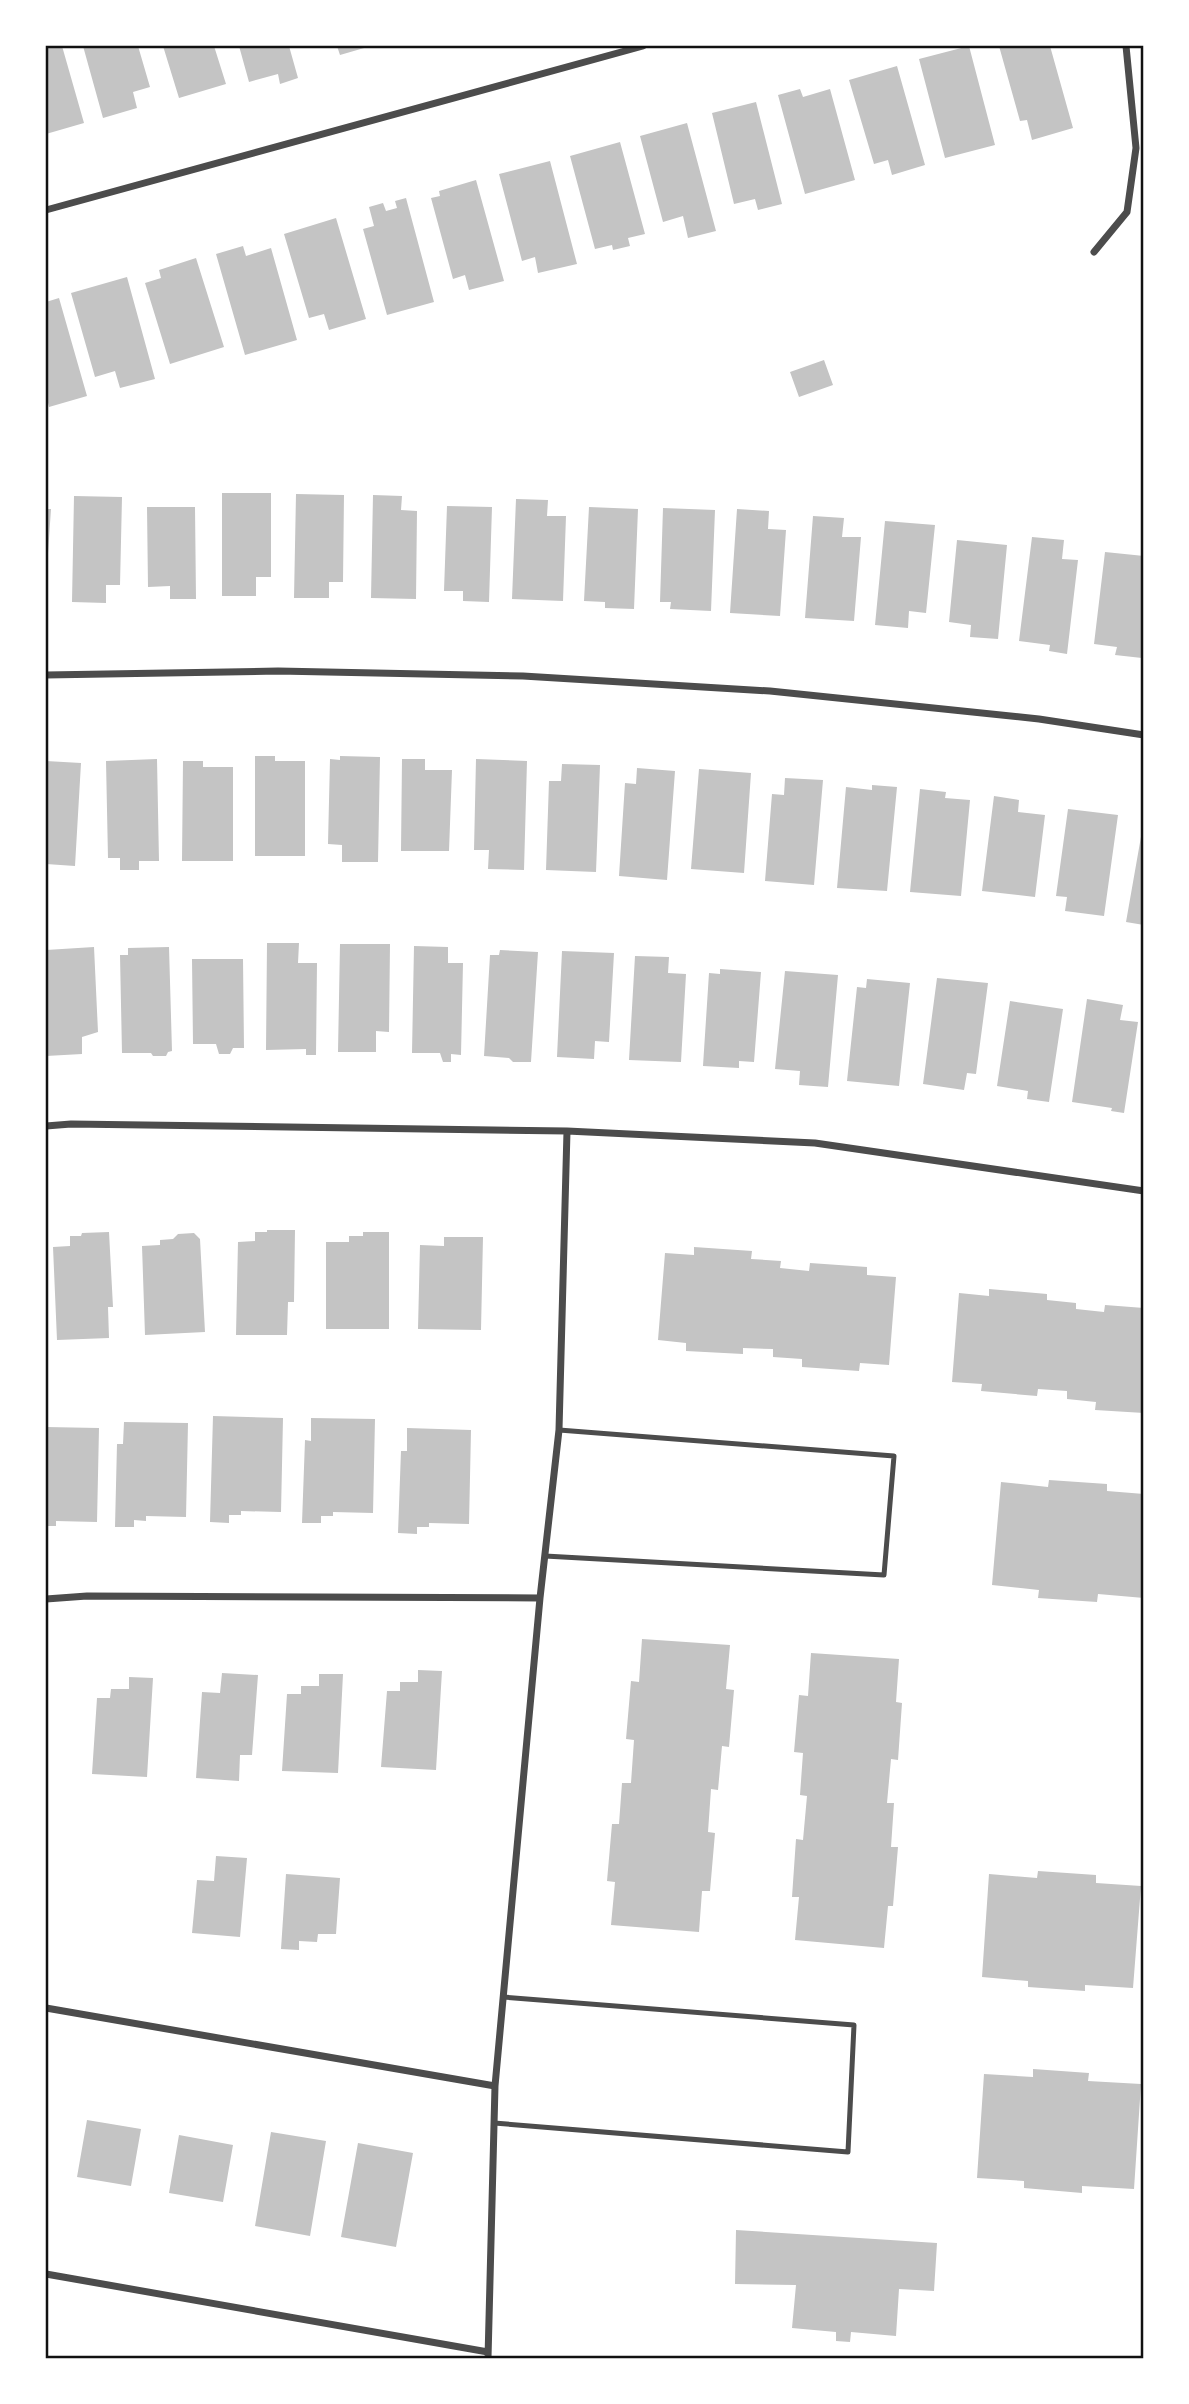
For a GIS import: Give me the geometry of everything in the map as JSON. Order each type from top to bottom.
[{"type":"street","points":[[46,210],[643,46]]},
{"type":"street","points":[[1094,252],[1127,212],[1135,161],[1126,46]]},
{"type":"street","points":[[46,675],[278,671],[523,676],[770,691],[1039,719],[1143,735]]},
{"type":"street","points":[[46,1126],[71,1124],[567,1131],[815,1143],[1143,1191]]},
{"type":"street","points":[[46,2274],[488,2355],[495,2086],[540,1598],[559,1430],[567,1131]]},
{"type":"street","points":[[46,1599],[87,1596],[540,1598]]},
{"type":"street","points":[[46,2008],[495,2086]]},
{"type":"lane","points":[[545,1556],[884,1575],[894,1456],[559,1430]]},
{"type":"lane","points":[[494,2123],[848,2151],[854,2025],[503,1997]]},
{"type":"building","points":[[46,46],[62,46],[84,123],[46,134]]},
{"type":"building","points":[[83,46],[138,46],[150,87],[133,92],[137,108],[103,118]]},
{"type":"building","points":[[163,46],[214,46],[226,84],[179,98]]},
{"type":"building","points":[[239,46],[289,46],[298,78],[280,84],[278,74],[249,82]]},
{"type":"building","points":[[337,46],[371,46],[340,55]]},
{"type":"building","points":[[969,46],[995,145],[945,158],[919,59]]},
{"type":"building","points":[[999,46],[1050,46],[1073,128],[1032,140],[1027,120],[1020,121]]},
{"type":"building","points":[[897,66],[925,165],[892,175],[888,160],[874,164],[849,80]]},
{"type":"building","points":[[800,89],[803,97],[830,89],[855,180],[805,194],[778,95]]},
{"type":"building","points":[[756,102],[782,204],[758,210],[755,199],[734,204],[712,113]]},
{"type":"building","points":[[687,123],[716,231],[688,238],[683,216],[663,222],[640,136]]},
{"type":"building","points":[[620,142],[645,234],[628,238],[630,246],[613,250],[612,245],[595,249],[570,156]]},
{"type":"building","points":[[550,161],[577,264],[538,273],[535,257],[522,261],[499,174]]},
{"type":"building","points":[[476,180],[504,281],[469,290],[465,275],[453,279],[431,198],[440,196],[439,191]]},
{"type":"building","points":[[406,198],[434,302],[387,315],[363,229],[374,226],[369,207],[383,203],[386,211],[397,208],[395,201]]},
{"type":"building","points":[[336,218],[366,319],[329,330],[324,314],[309,318],[284,234]]},
{"type":"building","points":[[243,246],[246,256],[271,248],[297,340],[245,355],[216,254]]},
{"type":"building","points":[[196,258],[224,347],[170,364],[145,283],[161,278],[159,270]]},
{"type":"building","points":[[127,277],[155,379],[120,388],[115,371],[95,377],[71,293]]},
{"type":"building","points":[[59,298],[87,396],[49,407],[46,394],[46,302]]},
{"type":"building","points":[[824,360],[833,385],[799,397],[790,372]]},
{"type":"building","points":[[222,493],[271,493],[271,577],[256,577],[256,596],[222,596]]},
{"type":"building","points":[[296,494],[344,495],[343,582],[329,582],[329,598],[294,598]]},
{"type":"building","points":[[373,495],[402,496],[401,510],[417,511],[416,599],[371,598]]},
{"type":"building","points":[[74,496],[122,497],[120,585],[106,585],[106,603],[72,602]]},
{"type":"building","points":[[516,499],[548,500],[547,516],[566,516],[563,601],[512,599]]},
{"type":"building","points":[[447,506],[492,507],[489,602],[463,601],[463,591],[444,591]]},
{"type":"building","points":[[147,507],[195,507],[196,599],[170,599],[170,586],[148,587]]},
{"type":"building","points":[[589,507],[638,509],[634,609],[605,608],[605,602],[584,601]]},
{"type":"building","points":[[663,508],[715,510],[711,611],[670,609],[671,602],[660,602]]},
{"type":"building","points":[[46,509],[51,509],[48,553],[46,553]]},
{"type":"building","points":[[737,509],[769,511],[768,529],[786,530],[780,616],[730,613]]},
{"type":"building","points":[[813,516],[844,518],[842,537],[861,537],[854,621],[805,618]]},
{"type":"building","points":[[885,521],[935,525],[926,613],[909,611],[908,628],[875,625]]},
{"type":"building","points":[[1032,537],[1064,540],[1062,559],[1078,560],[1067,654],[1049,651],[1050,645],[1019,641]]},
{"type":"building","points":[[957,540],[1007,545],[998,639],[970,637],[971,625],[949,622]]},
{"type":"building","points":[[1105,552],[1144,556],[1142,658],[1115,655],[1117,647],[1094,644]]},
{"type":"building","points":[[255,756],[275,756],[275,761],[305,761],[305,856],[255,856]]},
{"type":"building","points":[[340,756],[380,757],[378,862],[342,862],[342,845],[328,844],[330,759],[340,760]]},
{"type":"building","points":[[157,759],[159,861],[139,861],[139,870],[120,870],[120,858],[108,858],[106,761]]},
{"type":"building","points":[[402,759],[425,759],[425,770],[452,770],[449,851],[401,851]]},
{"type":"building","points":[[476,759],[527,761],[524,870],[488,869],[489,850],[474,850]]},
{"type":"building","points":[[46,761],[81,763],[75,866],[46,864]]},
{"type":"building","points":[[183,761],[203,761],[203,767],[233,767],[233,861],[182,861]]},
{"type":"building","points":[[562,764],[600,765],[596,872],[546,870],[549,781],[561,781]]},
{"type":"building","points":[[637,768],[675,771],[667,880],[619,876],[625,783],[636,784]]},
{"type":"building","points":[[699,769],[751,773],[744,873],[691,869]]},
{"type":"building","points":[[785,778],[823,780],[814,885],[765,881],[772,794],[784,795]]},
{"type":"building","points":[[872,785],[897,787],[887,891],[837,888],[846,787],[872,790]]},
{"type":"building","points":[[920,789],[946,792],[945,798],[970,800],[961,896],[910,892]]},
{"type":"building","points":[[994,796],[1019,800],[1018,812],[1045,815],[1035,897],[982,891]]},
{"type":"building","points":[[1068,809],[1118,815],[1104,916],[1065,911],[1067,897],[1056,896]]},
{"type":"building","points":[[1144,831],[1144,925],[1126,922]]},
{"type":"building","points":[[267,943],[299,943],[298,963],[317,963],[316,1055],[306,1055],[306,1049],[266,1050]]},
{"type":"building","points":[[340,944],[390,944],[389,1032],[376,1031],[376,1052],[338,1052]]},
{"type":"building","points":[[414,946],[448,947],[448,963],[463,963],[461,1055],[451,1054],[451,1062],[443,1062],[440,1053],[412,1053]]},
{"type":"building","points":[[94,947],[98,1032],[82,1037],[82,1054],[46,1056],[46,950]]},
{"type":"building","points":[[169,947],[172,1051],[166,1056],[122,1053],[120,955],[128,955],[128,948]]},
{"type":"building","points":[[500,950],[538,952],[531,1062],[513,1062],[509,1058],[484,1056],[490,955],[499,955]]},
{"type":"building","points":[[562,951],[614,953],[609,1042],[595,1041],[594,1059],[557,1057]]},
{"type":"building","points":[[635,956],[669,957],[668,973],[686,974],[681,1062],[629,1060]]},
{"type":"building","points":[[192,959],[243,959],[244,1048],[233,1048],[230,1054],[219,1054],[216,1044],[193,1044]]},
{"type":"building","points":[[720,969],[761,972],[754,1062],[739,1061],[739,1068],[703,1066],[709,973],[720,974]]},
{"type":"building","points":[[785,971],[838,975],[828,1087],[799,1085],[800,1071],[775,1069]]},
{"type":"building","points":[[937,978],[988,983],[976,1074],[967,1073],[964,1090],[923,1084]]},
{"type":"building","points":[[867,979],[910,983],[899,1086],[847,1081],[857,987],[866,988]]},
{"type":"building","points":[[1087,999],[1123,1005],[1120,1020],[1138,1022],[1124,1113],[1111,1111],[1112,1108],[1072,1102]]},
{"type":"building","points":[[1010,1001],[1063,1009],[1049,1102],[1027,1099],[1028,1091],[997,1086]]},
{"type":"building","points":[[295,1230],[294,1302],[288,1302],[287,1335],[236,1335],[238,1242],[255,1241],[255,1232]]},
{"type":"building","points":[[109,1232],[113,1307],[108,1307],[109,1338],[57,1340],[53,1247],[70,1246],[70,1236]]},
{"type":"building","points":[[363,1232],[389,1232],[389,1329],[326,1329],[326,1242],[349,1242],[349,1236],[363,1236]]},
{"type":"building","points":[[194,1233],[200,1239],[205,1332],[145,1335],[142,1246],[160,1245],[160,1240],[173,1239],[178,1234]]},
{"type":"building","points":[[444,1237],[483,1237],[481,1330],[418,1329],[420,1245],[444,1246]]},
{"type":"building","points":[[694,1247],[752,1251],[751,1259],[781,1261],[780,1268],[809,1271],[810,1263],[867,1267],[867,1275],[896,1277],[889,1365],[860,1363],[859,1371],[802,1367],[802,1359],[773,1357],[773,1349],[743,1348],[743,1354],[686,1351],[686,1343],[658,1340],[665,1253],[694,1255]]},
{"type":"building","points":[[989,1289],[1047,1294],[1047,1300],[1076,1303],[1076,1309],[1104,1312],[1105,1305],[1144,1308],[1144,1413],[1095,1410],[1096,1402],[1067,1399],[1067,1391],[1038,1389],[1037,1396],[981,1391],[982,1384],[952,1382],[959,1293],[989,1296]]},
{"type":"building","points":[[213,1416],[283,1418],[281,1512],[241,1511],[241,1515],[229,1515],[229,1523],[210,1522]]},
{"type":"building","points":[[311,1418],[375,1419],[373,1513],[333,1512],[333,1516],[321,1516],[321,1523],[302,1523],[305,1440],[311,1441]]},
{"type":"building","points":[[124,1422],[188,1423],[186,1517],[146,1516],[146,1521],[134,1520],[134,1527],[115,1527],[117,1444],[123,1444]]},
{"type":"building","points":[[46,1427],[99,1428],[97,1522],[56,1521],[56,1526],[46,1526]]},
{"type":"building","points":[[407,1428],[471,1430],[469,1524],[429,1523],[429,1527],[417,1527],[417,1534],[398,1533],[401,1451],[407,1451]]},
{"type":"building","points":[[1049,1480],[1107,1484],[1107,1491],[1144,1494],[1144,1598],[1098,1594],[1097,1602],[1038,1598],[1039,1590],[992,1585],[1001,1482],[1048,1487]]},
{"type":"building","points":[[642,1639],[730,1645],[726,1689],[734,1690],[729,1747],[722,1746],[718,1790],[711,1789],[708,1832],[715,1833],[710,1891],[702,1891],[699,1932],[611,1925],[615,1882],[607,1881],[612,1824],[619,1824],[622,1783],[631,1783],[634,1740],[626,1739],[631,1681],[639,1682]]},
{"type":"building","points":[[811,1653],[899,1659],[896,1702],[902,1703],[898,1760],[891,1759],[887,1803],[894,1803],[891,1847],[898,1847],[893,1906],[888,1906],[884,1948],[795,1940],[799,1897],[792,1897],[796,1839],[803,1840],[807,1796],[800,1795],[803,1753],[794,1752],[799,1695],[808,1696]]},
{"type":"building","points":[[418,1670],[442,1671],[436,1770],[381,1767],[387,1691],[400,1691],[400,1682],[418,1682]]},
{"type":"building","points":[[222,1673],[258,1675],[252,1755],[240,1755],[239,1781],[196,1778],[202,1692],[220,1693]]},
{"type":"building","points":[[319,1674],[343,1674],[338,1773],[282,1771],[287,1694],[301,1694],[301,1686],[319,1686]]},
{"type":"building","points":[[129,1677],[153,1678],[147,1777],[92,1774],[97,1698],[110,1698],[111,1689],[129,1689]]},
{"type":"building","points":[[216,1856],[247,1858],[240,1937],[192,1933],[197,1880],[214,1881]]},
{"type":"building","points":[[1038,1871],[1096,1875],[1096,1883],[1141,1886],[1133,1988],[1085,1985],[1085,1991],[1028,1987],[1028,1981],[982,1977],[989,1874],[1037,1878]]},
{"type":"building","points":[[286,1874],[340,1878],[336,1934],[318,1934],[317,1942],[299,1941],[299,1950],[281,1949]]},
{"type":"building","points":[[1033,2069],[1089,2073],[1088,2081],[1141,2084],[1134,2189],[1082,2186],[1082,2193],[1024,2188],[1024,2181],[977,2178],[984,2074],[1033,2077]]},
{"type":"building","points":[[87,2120],[141,2129],[131,2186],[77,2177]]},
{"type":"building","points":[[271,2132],[326,2141],[310,2236],[255,2226]]},
{"type":"building","points":[[179,2135],[233,2145],[223,2202],[169,2193]]},
{"type":"building","points":[[358,2143],[413,2153],[396,2247],[341,2237]]},
{"type":"building","points":[[736,2230],[937,2243],[934,2291],[899,2289],[896,2336],[851,2332],[850,2342],[836,2341],[836,2332],[792,2328],[796,2285],[735,2284]]}]
